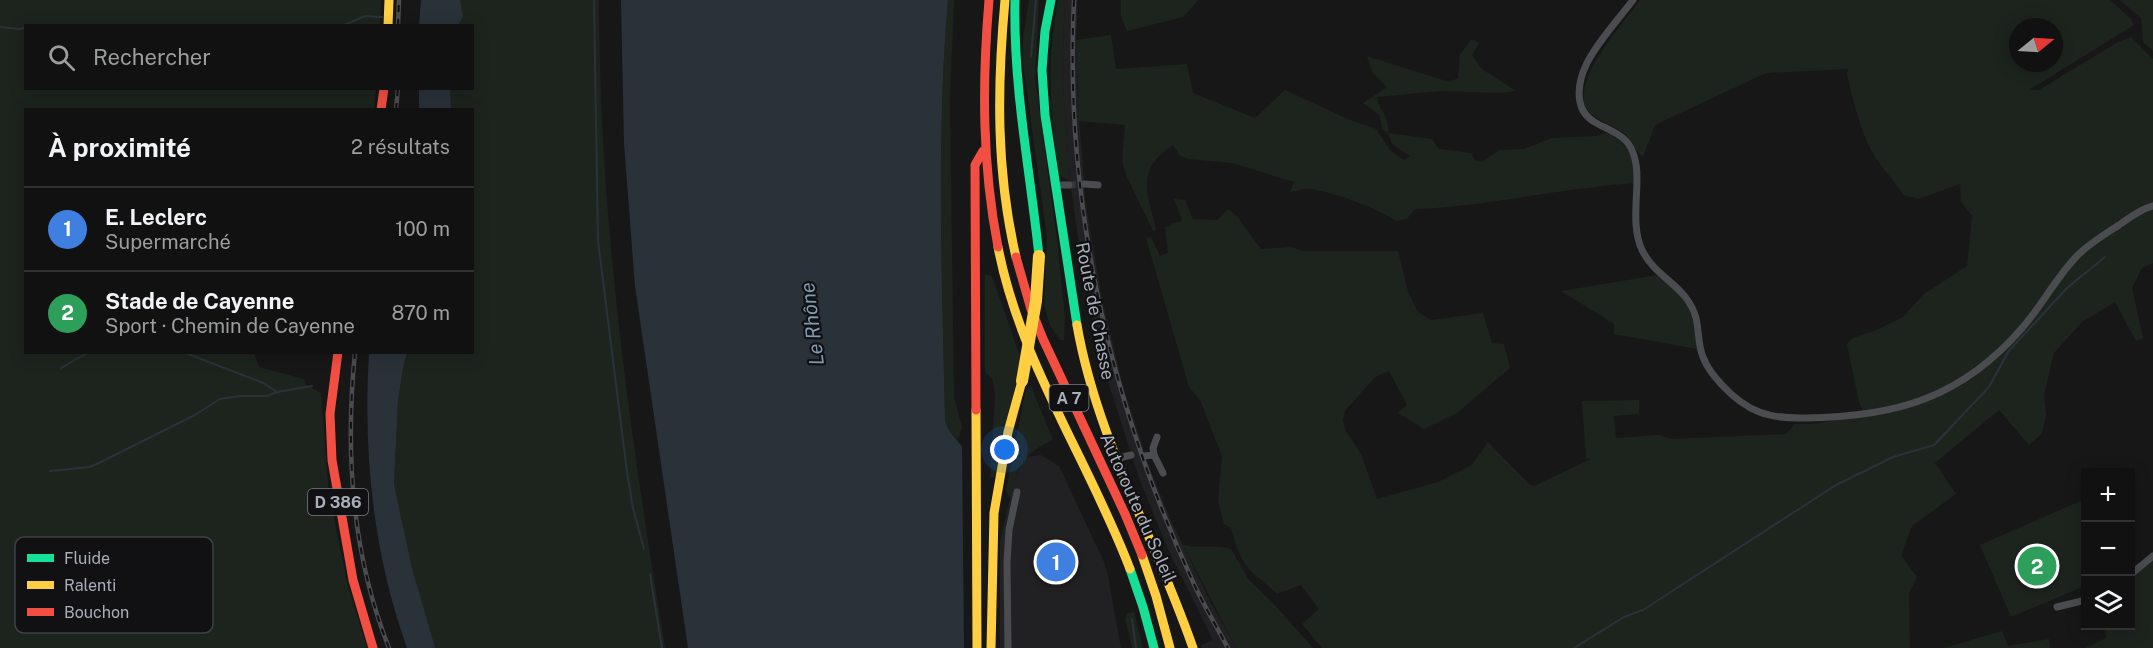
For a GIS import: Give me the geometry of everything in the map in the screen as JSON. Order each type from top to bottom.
[{"type":"main road","points":[[388,24],[389,0]]},
{"type":"main road","name":"Autoroute du Soleil","points":[[988,0],[984,65],[983,150],[996,241],[1016,313],[1033,357],[1128,561],[1140,594],[1154,648]]},
{"type":"main road","name":"Autoroute du Soleil","points":[[1005,0],[999,66],[998,140],[1012,243],[1031,309],[1050,357],[1138,543],[1156,595],[1170,648]]},
{"type":"main road","points":[[991,648],[994,513],[1008,432],[1022,381],[1036,301],[1039,256],[1034,204],[1018,96],[1014,37],[1015,0]]},
{"type":"main road","name":"Route de Chasse","points":[[1051,0],[1045,31],[1042,70],[1045,116],[1083,361],[1097,407],[1125,457],[1192,648]]},
{"type":"main road","points":[[381,108],[384,90]]},
{"type":"main road","points":[[977,648],[975,165],[983,150]]},
{"type":"main road","name":"D 386","points":[[338,354],[330,414],[332,460],[353,580],[373,648]]},
{"type":"street","points":[[1633,0],[1586,65],[1579,93],[1581,108],[1592,121],[1617,134],[1630,146],[1637,166],[1637,231],[1642,251],[1655,268],[1680,289],[1690,302],[1696,320],[1700,348],[1707,367],[1727,390],[1751,410],[1787,419],[1861,415],[1901,408],[1963,382],[1994,359],[2024,326],[2078,255],[2131,217],[2153,206]]},
{"type":"street","points":[[1085,184],[1098,185]]},
{"type":"street","points":[[1055,185],[1069,185]]},
{"type":"street","points":[[1157,437],[1153,448],[1154,455],[1163,472]]},
{"type":"street","points":[[1144,456],[1154,455]]},
{"type":"street","points":[[1008,648],[1006,562],[1009,530],[1017,492]]},
{"type":"street","points":[[2135,571],[2153,556]]},
{"type":"street","points":[[2057,607],[2081,601]]},
{"type":"shaded area","points":[[0,0],[381,0],[380,24],[24,24],[24,90],[376,90],[374,108],[24,108],[24,354],[254,354],[259,367],[304,379],[305,384],[321,393],[329,495],[348,586],[367,648],[0,648]]},
{"type":"shaded area","points":[[460,0],[599,0],[604,163],[619,325],[640,487],[665,648],[435,648],[432,641],[412,568],[394,484],[398,401],[407,354],[474,354],[474,108],[451,108],[450,91],[474,90],[474,24],[459,24],[463,16]]},
{"type":"shaded area","points":[[948,0],[954,0],[950,100],[954,397],[962,427],[958,439],[947,429],[945,419],[941,157]]},
{"type":"shaded area","points":[[1029,0],[1039,0],[1035,78],[1057,240],[1065,317],[1064,340],[1060,340],[1050,325],[1044,305],[1047,237],[1023,64],[1023,39]]},
{"type":"shaded area","points":[[1058,0],[1065,0],[1062,72],[1070,181],[1058,174],[1052,108],[1052,45]]},
{"type":"shaded area","points":[[1065,0],[1078,0],[1076,40],[1078,105],[1086,205],[1102,299],[1123,386],[1150,469],[1170,518],[1208,597],[1236,648],[1202,648],[1201,645],[1213,640],[1167,547],[1140,481],[1104,369],[1081,259],[1070,181],[1062,72]]},
{"type":"shaded area","points":[[1121,0],[1198,0],[1183,17],[1127,31],[1121,16]]},
{"type":"shaded area","points":[[1640,0],[2110,0],[2131,19],[2134,25],[2063,69],[2063,18],[2009,18],[2009,72],[2058,72],[2029,90],[2039,90],[2118,42],[2131,37],[2153,59],[2153,263],[2142,268],[2132,288],[2143,338],[2136,341],[2115,302],[2082,322],[2054,353],[2044,395],[2046,415],[2042,434],[2029,445],[1999,410],[1935,463],[1956,494],[1912,526],[1901,555],[1917,577],[1909,593],[1910,648],[1322,648],[1302,624],[1319,609],[1301,585],[1277,594],[1248,568],[1240,554],[1231,528],[1224,524],[1218,500],[1222,456],[1200,400],[1189,387],[1146,238],[1151,237],[1160,256],[1168,253],[1165,227],[1182,221],[1174,199],[1185,200],[1193,219],[1217,220],[1228,209],[1237,216],[1261,249],[1291,247],[1303,251],[1398,251],[1408,291],[1417,311],[1431,320],[1483,313],[1492,343],[1504,344],[1510,368],[1457,413],[1424,429],[1398,413],[1407,405],[1389,371],[1375,377],[1345,411],[1343,420],[1345,429],[1362,456],[1377,499],[1438,482],[1472,465],[1488,442],[1530,485],[1534,486],[1591,459],[1586,458],[1582,401],[1639,400],[1639,414],[1614,416],[1616,438],[1659,435],[1671,439],[1786,434],[1795,424],[1813,424],[1866,415],[1859,403],[1847,344],[1853,338],[1903,317],[1924,294],[1967,266],[1972,216],[1961,202],[1960,184],[1918,199],[1903,195],[1867,141],[1854,103],[1847,74],[1848,69],[1766,73],[1655,125],[1643,157],[1626,135],[1592,115],[1585,105],[1584,93],[1587,79],[1613,35]]},
{"type":"shaded area","points":[[2120,0],[2153,0],[2153,51],[2143,42],[2141,18]]},
{"type":"shaded area","points":[[1111,35],[1116,69],[1187,64],[1193,93],[1255,118],[1285,90],[1350,120],[1376,129],[1390,150],[1404,160],[1410,156],[1392,144],[1388,133],[1432,139],[1439,149],[1471,153],[1475,160],[1482,162],[1499,150],[1524,149],[1552,138],[1596,136],[1610,132],[1630,154],[1635,183],[1475,204],[1415,209],[1407,219],[1397,221],[1341,196],[1308,189],[1290,192],[1294,182],[1232,163],[1188,159],[1180,156],[1173,145],[1153,164],[1149,173],[1147,193],[1156,229],[1153,231],[1127,177],[1122,161],[1125,125],[1079,121],[1076,40]]},
{"type":"shaded area","points":[[1472,39],[1479,43],[1472,55],[1482,69],[1516,91],[1500,93],[1441,91],[1377,97],[1386,118],[1388,133],[1382,129],[1380,116],[1363,103],[1387,87],[1372,72],[1367,56],[1449,82],[1458,78],[1460,54]]},
{"type":"shaded area","points":[[985,274],[992,276],[1020,356],[995,477],[990,477],[995,395],[992,378],[985,372]]},
{"type":"shaded area","points":[[1658,275],[1688,306],[1697,349],[1614,334],[1614,324],[1561,291]]},
{"type":"shaded area","points":[[1031,386],[1053,440],[1028,456],[1019,470],[1010,499],[1006,490],[1026,389]]},
{"type":"shaded area","points":[[1041,455],[1059,466],[1104,562],[1121,648],[1000,648],[1000,541],[1014,482],[1025,457]]},
{"type":"shaded area","points":[[2081,501],[2081,588],[2011,617],[1980,545]]},
{"type":"shaded area","points":[[1183,545],[1231,549],[1249,580],[1313,648],[1236,648]]},
{"type":"shaded area","points":[[2153,560],[2153,648],[2085,648],[2106,638],[2105,630],[2135,630],[2135,574]]},
{"type":"shaded area","points":[[1134,612],[1143,648],[1132,648],[1125,620],[1127,613]]},
{"type":"shaded area","points":[[2002,631],[2008,646],[2049,639],[2050,648],[1944,648]]},
{"type":"water","points":[[421,0],[460,0],[463,16],[459,24],[419,24]]},
{"type":"water","name":"Le Rhône","points":[[621,0],[948,0],[942,104],[941,262],[945,419],[949,431],[962,447],[964,648],[688,648],[635,286],[624,143]]},
{"type":"water","points":[[419,90],[450,90],[451,108],[419,108]]},
{"type":"water","points":[[369,354],[407,354],[398,401],[394,484],[412,568],[435,648],[407,648],[395,612],[378,539],[373,502],[369,465]]},
{"type":"waterway","points":[[594,0],[598,241],[627,472],[633,508],[644,549]]},
{"type":"waterway","points":[[1031,56],[1036,0]]},
{"type":"waterway","points":[[347,24],[365,16],[382,17]]},
{"type":"waterway","points":[[0,27],[24,28]]},
{"type":"waterway","points":[[1574,648],[1624,617],[1643,610],[1836,485],[1893,457],[1934,445],[1989,387],[2008,352],[2067,288],[2105,257]]},
{"type":"waterway","points":[[61,368],[86,354]]},
{"type":"waterway","points":[[188,354],[263,383],[277,392],[312,386]]},
{"type":"waterway","points":[[50,471],[97,464],[195,415],[220,399],[267,396],[277,392]]},
{"type":"waterway","points":[[650,574],[662,648]]},
{"type":"waterway","points":[[1132,619],[1136,648]]},
{"type":"tunnel","points":[[1069,185],[1085,184]]},
{"type":"railway","points":[[398,24],[399,0]]},
{"type":"railway","points":[[1074,0],[1073,75],[1077,150],[1085,225],[1098,299],[1116,372],[1138,444],[1164,515],[1198,592],[1228,648]]},
{"type":"railway","points":[[396,108],[398,90]]},
{"type":"railway","points":[[355,354],[351,427],[354,503],[367,577],[389,648]]},
{"type":"traffic: fast","points":[[1015,0],[1019,96],[1039,256]]},
{"type":"traffic: fast","points":[[1051,0],[1045,31],[1042,70],[1045,115],[1077,325]]},
{"type":"traffic: fast","points":[[1130,569],[1154,648]]},
{"type":"traffic: slow","points":[[388,24],[389,0]]},
{"type":"traffic: slow","points":[[1005,0],[1000,129],[1005,193],[1016,257]]},
{"type":"traffic: slow","points":[[998,247],[1008,289],[1022,331],[1130,569]]},
{"type":"traffic: slow","points":[[1022,381],[1036,301],[1039,256]]},
{"type":"traffic: slow","points":[[1077,325],[1086,366],[1112,448],[1193,648]]},
{"type":"traffic: slow","points":[[991,648],[994,513],[1008,432],[1022,381]]},
{"type":"traffic: slow","points":[[976,410],[977,648]]},
{"type":"traffic: slow","points":[[1142,555],[1170,648]]},
{"type":"traffic: jam","points":[[989,0],[985,62],[986,155],[998,247]]},
{"type":"traffic: jam","points":[[381,108],[384,90]]},
{"type":"traffic: jam","points":[[976,410],[975,165],[983,151]]},
{"type":"traffic: jam","points":[[1016,257],[1031,309],[1043,339],[1142,555]]},
{"type":"traffic: jam","points":[[338,354],[330,414],[332,460],[353,580],[373,648]]},
{"type":"place","name":"E. Leclerc","points":[[1056,562]]},
{"type":"place","name":"Stade de Cayenne","points":[[2037,566]]}]
